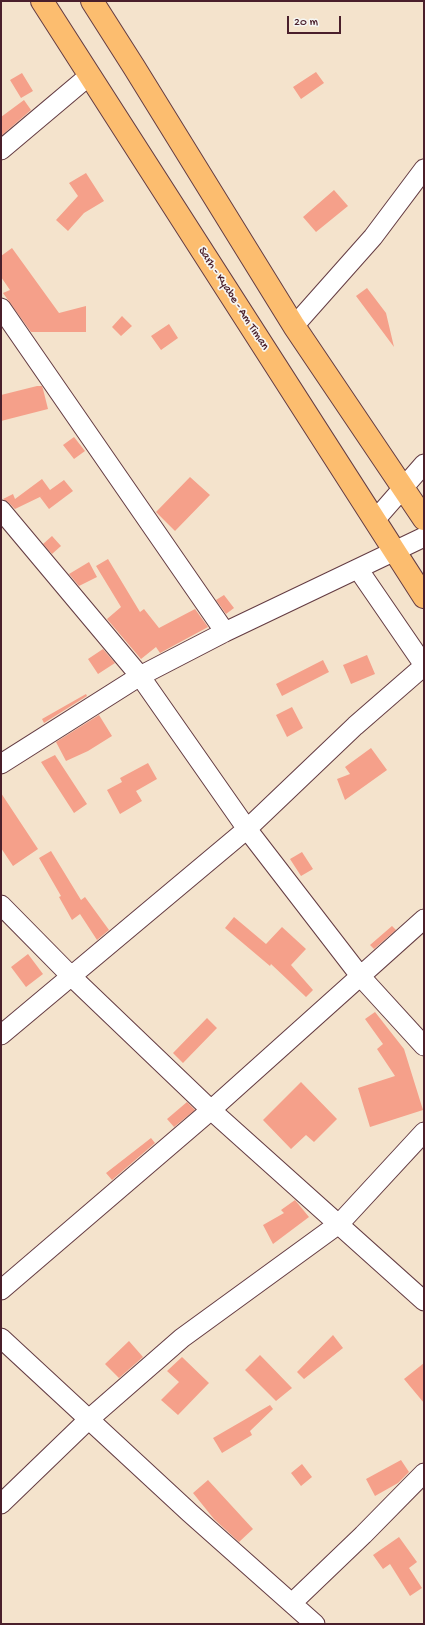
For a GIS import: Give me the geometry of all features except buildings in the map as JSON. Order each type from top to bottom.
[{"type":"highway","name":"Sarh - Kyabe - Am Timan","points":[[42,1],[424,597]]},
{"type":"highway","points":[[92,1],[294,326],[424,519]]},
{"type":"street","points":[[1,150],[90,76]]},
{"type":"street","points":[[294,326],[374,236],[424,169]]},
{"type":"street","points":[[1,308],[225,632]]},
{"type":"street","points":[[375,520],[424,464]]},
{"type":"street","points":[[1,510],[140,676],[247,829],[361,977],[424,1046]]},
{"type":"street","points":[[1,764],[140,676],[225,632],[424,537]]},
{"type":"street","points":[[1,1035],[247,829],[355,726],[424,666],[358,569]]},
{"type":"street","points":[[2,907],[72,977],[211,1110],[340,1224],[424,1301]]},
{"type":"street","points":[[1,1290],[211,1110],[424,919]]},
{"type":"street","points":[[1,1504],[88,1420],[182,1338],[340,1224],[424,1132]]},
{"type":"street","points":[[1,1338],[190,1513],[315,1624]]},
{"type":"street","points":[[292,1603],[363,1535],[424,1472]]}]
